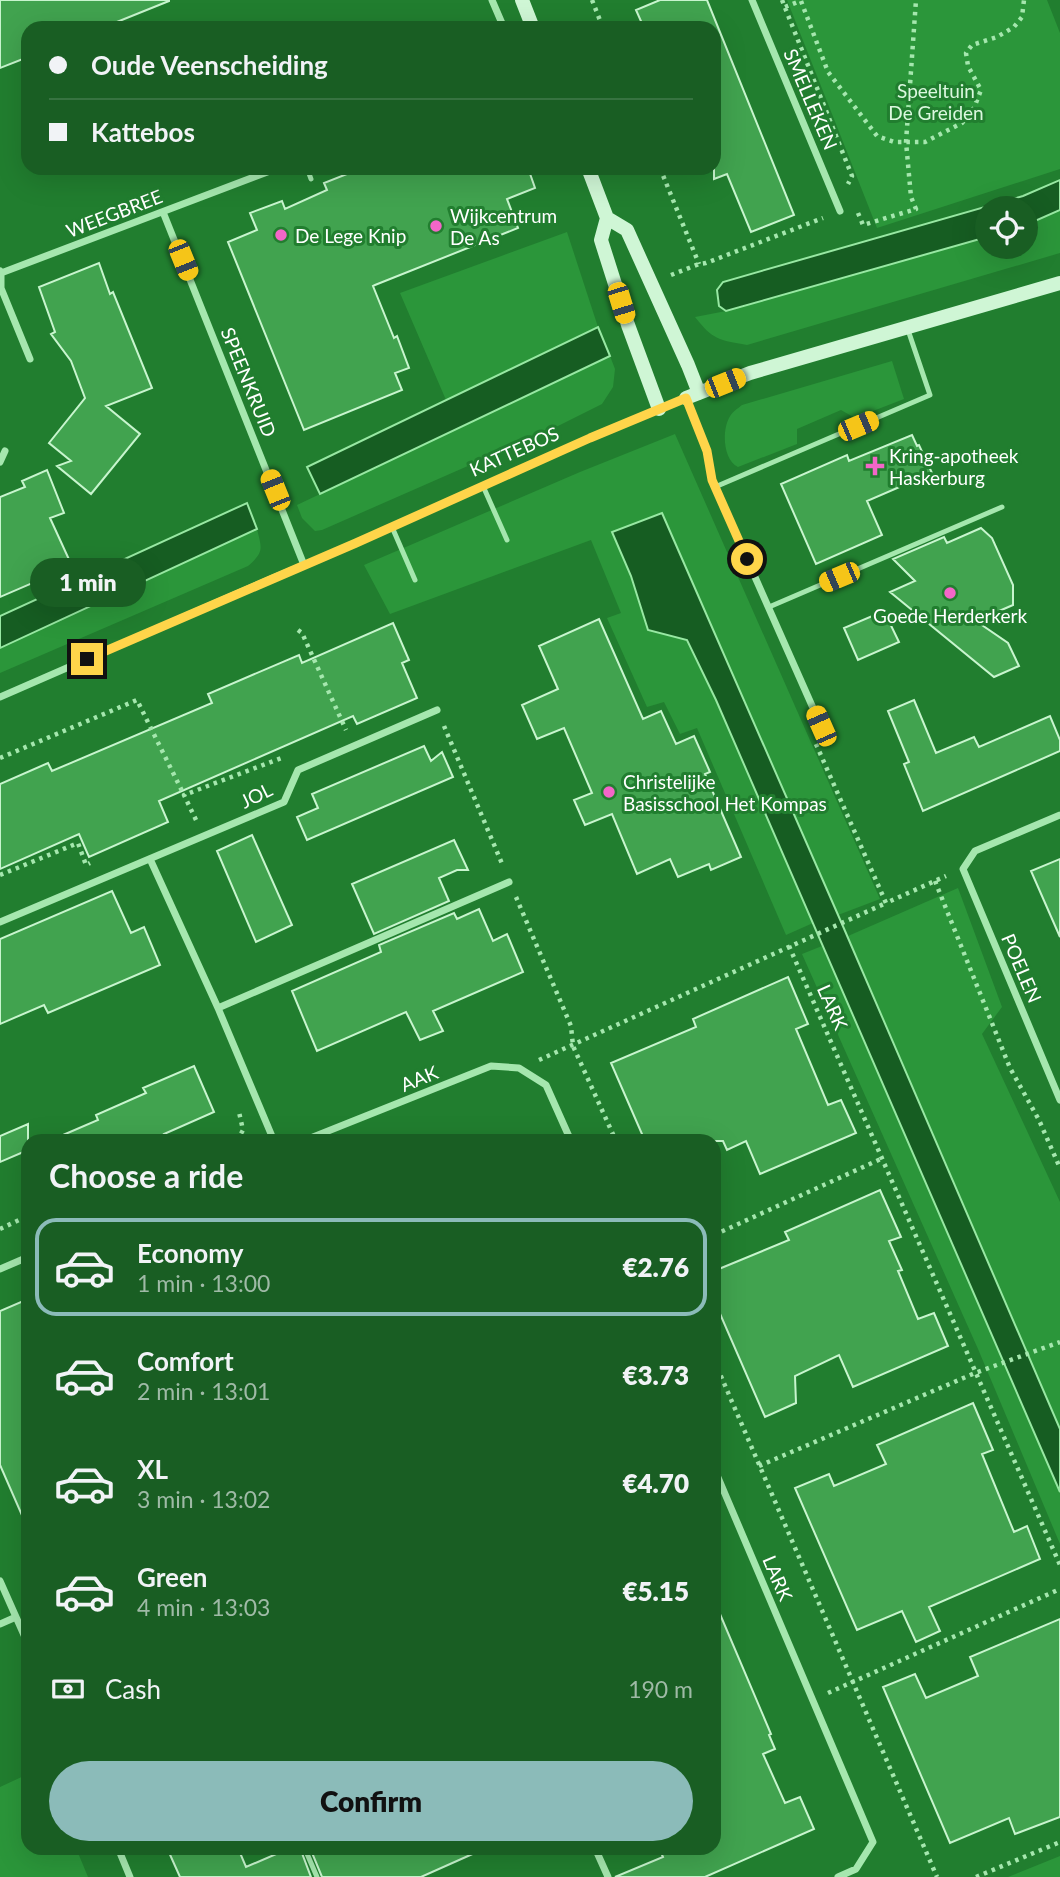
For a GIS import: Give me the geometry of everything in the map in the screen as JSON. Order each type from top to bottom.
[{"type":"street","points":[[492,0],[501,21]]},
{"type":"street","points":[[522,0],[530,21]]},
{"type":"street","name":"SMELLEKEN","points":[[752,0],[841,211]]},
{"type":"street","name":"WEEGBREE","points":[[30,359],[1,288],[0,272],[260,175]]},
{"type":"street","points":[[591,175],[607,218],[601,240],[659,409]]},
{"type":"street","name":"SPEENKRUID","points":[[163,212],[304,565]]},
{"type":"street","points":[[607,218],[627,230],[684,355],[712,480],[821,726]]},
{"type":"street","name":"KATTEBOS","points":[[0,697],[659,409],[755,371],[1060,283]]},
{"type":"street","points":[[0,462],[5,451]]},
{"type":"street","points":[[298,770],[437,710]]},
{"type":"street","name":"JOL","points":[[0,922],[284,802],[298,770]]},
{"type":"street","points":[[963,869],[975,851],[1060,815]]},
{"type":"street","points":[[149,859],[218,1008],[271,1134]]},
{"type":"street","name":"POELEN","points":[[963,869],[1060,1100]]},
{"type":"street","points":[[218,1008],[509,881]]},
{"type":"street","name":"AAK","points":[[321,1134],[491,1066],[519,1068]]},
{"type":"street","points":[[519,1068],[546,1085],[568,1134]]},
{"type":"street","points":[[0,1269],[21,1260]]},
{"type":"street","name":"LARK","points":[[721,1484],[873,1842],[856,1869],[838,1877]]},
{"type":"street","points":[[0,1581],[21,1628]]},
{"type":"street","points":[[0,1624],[16,1617]]},
{"type":"street","points":[[121,1855],[130,1877]]},
{"type":"street","points":[[598,1855],[608,1877]]},
{"type":"lane","points":[[310,175],[311,179]]},
{"type":"lane","points":[[715,487],[930,395],[907,327]]},
{"type":"lane","points":[[483,486],[507,540]]},
{"type":"lane","points":[[769,607],[1002,507]]},
{"type":"lane","points":[[392,527],[415,580]]},
{"type":"lane","points":[[308,1855],[317,1877]]},
{"type":"path","points":[[592,0],[600,21]]},
{"type":"path","points":[[855,206],[863,225],[916,209],[911,197],[906,142],[916,0]]},
{"type":"path","points":[[785,7],[802,1],[828,72],[877,136],[894,142],[925,142],[962,122],[974,108],[981,90],[968,66],[966,53],[972,45],[997,37],[1014,27],[1022,17],[1024,0]]},
{"type":"path","points":[[663,175],[699,264],[668,276]]},
{"type":"path","points":[[299,630],[354,746]]},
{"type":"path","points":[[0,758],[137,700],[196,820],[184,825]]},
{"type":"path","points":[[815,741],[886,903]]},
{"type":"path","points":[[184,795],[288,755],[298,770]]},
{"type":"path","points":[[0,875],[78,843],[86,864],[96,860]]},
{"type":"path","points":[[519,1068],[963,869]]},
{"type":"path","points":[[935,881],[1010,1068],[1039,1120],[1060,1168]]},
{"type":"path","name":"LARK","points":[[789,946],[1060,1566]]},
{"type":"path","points":[[573,1046],[613,1134]]},
{"type":"path","points":[[721,1232],[883,1158]]},
{"type":"path","points":[[0,1229],[21,1221]]},
{"type":"path","points":[[759,1466],[975,1373],[1060,1342]]},
{"type":"path","name":"LARK","points":[[721,1376],[937,1877]]},
{"type":"path","points":[[813,1701],[1060,1589]]},
{"type":"path","points":[[975,1877],[1060,1842]]},
{"type":"green space","name":"Speeltuin De Greiden","points":[[787,0],[1047,0],[1060,33],[1060,169],[877,228]]},
{"type":"green space","points":[[1060,210],[1060,253],[747,345],[717,338],[695,317],[726,311],[975,240],[975,259],[1038,259],[1038,220]]},
{"type":"green space","points":[[567,232],[598,327],[446,400],[400,293]]},
{"type":"green space","points":[[610,356],[615,369],[613,387],[602,404],[552,429],[322,530],[315,531],[302,518],[297,505]]},
{"type":"green space","points":[[892,361],[904,399],[855,418],[841,410],[797,429],[797,444],[738,467],[729,458],[725,445],[727,424],[732,414],[742,405]]},
{"type":"green space","points":[[675,434],[880,899],[838,915],[662,513],[613,532],[648,629],[686,640],[716,700],[813,923],[786,935],[697,728],[680,734],[664,702],[647,707],[607,618],[621,613],[591,540],[390,614],[364,565]]},
{"type":"green space","points":[[257,529],[260,550],[248,566],[0,673],[0,648]]},
{"type":"green space","points":[[958,888],[1002,1007],[982,1034],[1060,1202],[1060,1429],[848,936]]},
{"type":"green space","points":[[822,946],[1060,1492],[1060,1544],[978,1349],[802,954]]},
{"type":"green space","points":[[21,1777],[21,1855],[79,1855],[88,1877],[0,1877],[0,1787]]},
{"type":"green space","points":[[1060,1856],[1060,1877],[1008,1877]]},
{"type":"shaded area","points":[[1060,180],[1060,210],[1038,220],[1038,196],[1023,196]]},
{"type":"shaded area","points":[[975,210],[975,240],[726,311],[719,306],[717,290],[723,282]]},
{"type":"shaded area","points":[[598,327],[610,356],[320,494],[307,467]]},
{"type":"shaded area","points":[[247,503],[257,529],[0,648],[0,616]]},
{"type":"shaded area","points":[[662,513],[1060,1429],[1060,1492],[716,700],[687,640],[648,630],[631,576],[612,532]]},
{"type":"building","points":[[0,0],[169,0],[119,21],[21,21],[21,60],[0,68]]},
{"type":"building","points":[[660,0],[707,0],[715,21],[641,21],[636,10]]},
{"type":"building","points":[[721,35],[794,215],[751,232],[727,174],[714,179],[714,175],[721,175]]},
{"type":"building","points":[[344,175],[530,175],[535,188],[507,199],[518,228],[373,286],[409,368],[395,373],[402,390],[304,430],[228,242],[257,230],[250,213],[282,201],[285,209],[327,190],[324,183]]},
{"type":"building","points":[[99,263],[152,388],[106,406],[140,434],[91,494],[57,466],[71,461],[49,443],[85,398],[71,361],[51,334],[55,332],[39,287]]},
{"type":"building","points":[[912,435],[932,473],[867,501],[882,535],[816,564],[781,484],[847,455],[849,461]]},
{"type":"building","points":[[47,470],[64,513],[50,518],[72,566],[0,597],[0,497],[25,487],[22,481]]},
{"type":"building","name":"Goede Herderkerk","points":[[981,528],[992,538],[1013,585],[1013,605],[976,621],[1008,643],[1019,666],[994,677],[890,592],[915,581],[893,559],[944,537],[947,543]]},
{"type":"building","points":[[884,611],[899,642],[858,660],[844,628]]},
{"type":"building","points":[[599,619],[643,719],[661,711],[676,744],[694,736],[710,772],[705,774],[741,857],[711,870],[709,864],[678,877],[670,859],[637,874],[612,814],[585,825],[574,800],[592,793],[564,728],[537,739],[522,705],[558,689],[539,646]]},
{"type":"building","points":[[393,623],[409,660],[402,663],[417,698],[357,724],[353,716],[159,801],[168,822],[89,857],[79,834],[0,869],[0,784],[48,763],[52,771],[212,703],[208,694],[299,655],[302,663]]},
{"type":"building","points":[[914,700],[936,753],[974,737],[979,747],[1050,716],[1060,740],[1060,751],[923,811],[904,764],[909,762],[888,711]]},
{"type":"building","points":[[424,746],[431,761],[442,752],[453,777],[307,840],[297,817],[318,808],[312,794]]},
{"type":"building","points":[[252,835],[292,925],[256,942],[217,851]]},
{"type":"building","points":[[454,840],[468,870],[457,870],[439,878],[449,901],[374,934],[352,884]]},
{"type":"building","points":[[1060,859],[1060,937],[1031,871]]},
{"type":"building","points":[[112,891],[131,933],[144,927],[160,965],[48,1013],[44,1005],[0,1024],[0,939]]},
{"type":"building","points":[[479,909],[493,941],[507,934],[523,972],[433,1011],[443,1031],[420,1040],[406,1012],[317,1051],[292,991],[381,952],[379,945],[454,913],[457,919]]},
{"type":"building","points":[[788,977],[808,1024],[796,1029],[828,1105],[841,1100],[856,1133],[760,1174],[746,1141],[727,1150],[721,1141],[721,1134],[642,1134],[611,1063],[696,1027],[693,1019]]},
{"type":"building","points":[[194,1066],[214,1112],[164,1134],[65,1134],[98,1120],[96,1115],[146,1093],[143,1088]]},
{"type":"building","points":[[28,1124],[28,1134],[21,1134],[21,1153],[0,1162],[0,1136]]},
{"type":"building","points":[[880,1190],[901,1237],[889,1241],[918,1319],[934,1313],[948,1346],[853,1387],[839,1355],[795,1376],[796,1403],[765,1417],[721,1316],[721,1268],[789,1240],[785,1232]]},
{"type":"building","points":[[21,1302],[21,1513],[0,1465],[0,1311]]},
{"type":"building","points":[[973,1403],[993,1450],[982,1454],[1014,1532],[1027,1526],[1040,1559],[929,1607],[940,1631],[916,1642],[902,1611],[857,1630],[795,1488],[829,1474],[834,1486],[886,1464],[877,1445]]},
{"type":"building","points":[[721,1616],[771,1734],[769,1735],[775,1749],[763,1754],[785,1803],[800,1797],[814,1829],[705,1877],[615,1877],[663,1857],[662,1855],[721,1855]]},
{"type":"building","points":[[1060,1619],[1060,1817],[1015,1834],[1009,1818],[950,1843],[883,1687],[915,1674],[926,1698],[978,1676],[970,1657]]},
{"type":"building","points":[[170,1855],[241,1855],[246,1867],[274,1855],[303,1855],[311,1877],[180,1877]]},
{"type":"building","points":[[313,1855],[470,1855],[421,1877],[322,1877]]},
{"type":"place","name":"Wijkcentrum De As","points":[[436,226]]},
{"type":"place","name":"De Lege Knip","points":[[281,235]]},
{"type":"place","name":"Kring-apotheek Haskerburg","points":[[875,466]]},
{"type":"place","name":"Goede Herderkerk","points":[[950,593]]},
{"type":"place","name":"Christelijke Basisschool Het Kompas","points":[[609,792]]},
{"type":"route","points":[[87,659],[686,398],[707,451],[712,480],[747,559]]}]
